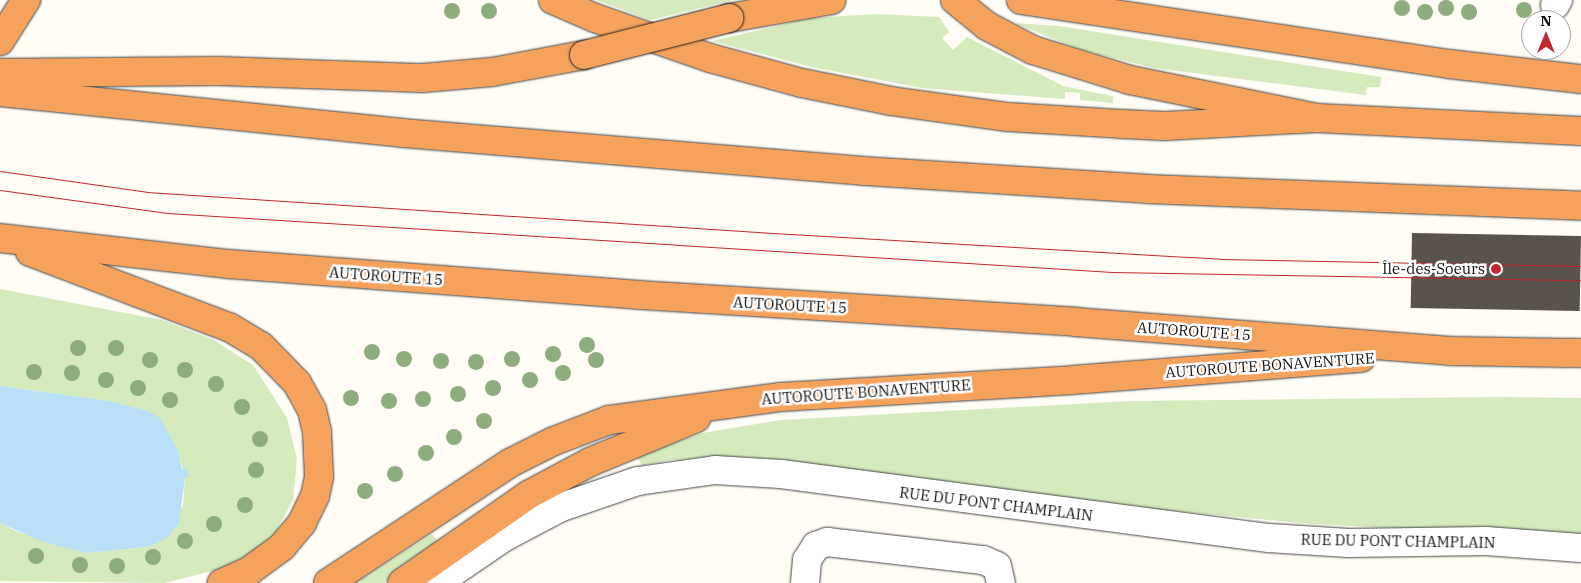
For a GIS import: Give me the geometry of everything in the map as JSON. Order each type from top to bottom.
[{"type":"highway","points":[[0,41],[26,0]]},
{"type":"highway","points":[[553,0],[595,18],[710,58],[802,83],[891,101],[1008,117],[1165,126],[1317,118],[1581,131]]},
{"type":"highway","points":[[0,73],[219,71],[424,78],[507,70],[584,55],[730,18],[830,0]]},
{"type":"highway","points":[[955,0],[987,26],[1060,60],[1130,80],[1317,118]]},
{"type":"highway","points":[[1021,0],[1449,64],[1581,79]]},
{"type":"highway","points":[[10,93],[402,133],[854,170],[1157,189],[1581,206]]},
{"type":"highway","points":[[0,240],[229,327],[261,346],[297,383],[312,410],[317,432],[319,477],[302,523],[272,556],[222,583]]},
{"type":"highway","name":"AUTOROUTE 15","points":[[0,240],[337,273],[1075,322],[1450,351],[1581,354]]},
{"type":"highway","name":"AUTOROUTE BONAVENTURE","points":[[328,583],[485,478],[554,441],[609,420],[739,401],[1074,380],[1450,351]]},
{"type":"highway","points":[[402,583],[499,515],[560,478],[620,448],[739,401]]},
{"type":"street","name":"RUE DU PONT CHAMPLAIN","points":[[437,583],[506,536],[559,508],[638,482],[715,470],[772,473],[1270,538],[1322,543],[1486,541],[1581,548]]},
{"type":"street","points":[[805,583],[807,560],[816,546],[828,542],[983,560],[997,566],[1001,583]]},
{"type":"green space","points":[[596,0],[733,0],[650,20]]},
{"type":"green space","points":[[877,14],[939,17],[949,32],[942,38],[953,50],[967,37],[1063,86],[1113,96],[1113,103],[1080,100],[1080,93],[1065,92],[1065,99],[922,88],[812,67],[712,41],[811,18]]},
{"type":"green space","points":[[1015,23],[1059,26],[1381,77],[1380,87],[1367,87],[1366,95],[1154,68],[1081,50]]},
{"type":"green space","points":[[0,289],[162,320],[214,340],[253,365],[287,418],[297,459],[293,500],[274,535],[264,545],[232,566],[165,583],[0,581],[0,523],[18,532],[87,553],[148,547],[183,506],[185,478],[178,451],[148,411],[110,401],[0,386]]},
{"type":"green space","points":[[1497,397],[1581,398],[1581,537],[1312,524],[1141,508],[724,457],[670,460],[642,466],[637,456],[703,433],[781,420],[1130,401]]},
{"type":"green space","points":[[432,534],[439,543],[384,583],[355,583]]},
{"type":"water","points":[[0,386],[110,401],[148,411],[160,418],[178,451],[182,469],[188,470],[190,476],[185,478],[179,523],[167,538],[148,547],[87,553],[43,542],[0,523]]},
{"type":"building","name":"Île-des-Soeurs","points":[[1412,233],[1581,236],[1580,311],[1411,308]]},
{"type":"tram line","points":[[0,171],[147,192],[773,233],[1221,259],[1581,266]]},
{"type":"tram line","points":[[0,190],[167,213],[1112,272],[1581,280]]},
{"type":"place","name":"Île-des-Soeurs","points":[[1496,269]]}]
